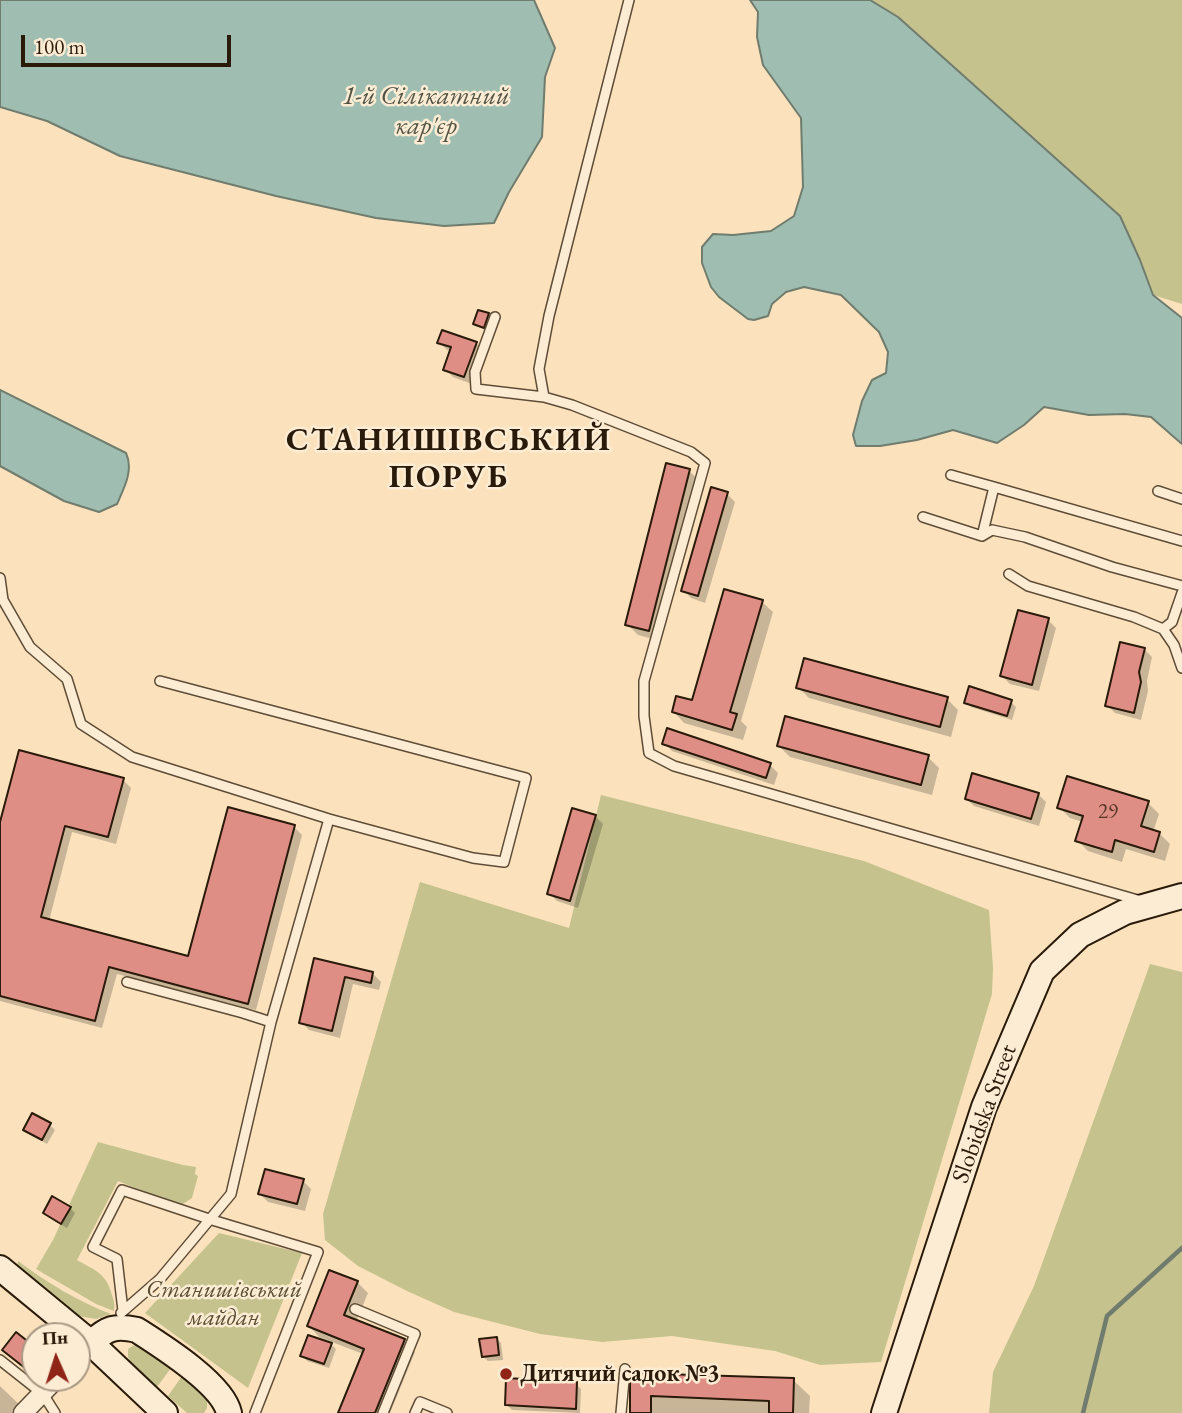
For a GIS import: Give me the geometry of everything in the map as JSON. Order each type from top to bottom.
[{"type":"street","name":"Slobidska Street","points":[[884,1413],[984,1107],[1042,971],[1080,935],[1125,912],[1182,896]]},
{"type":"street","points":[[4,1271],[64,1322]]},
{"type":"street","points":[[91,1343],[110,1329],[124,1327],[137,1330],[206,1380],[233,1412]]},
{"type":"street","points":[[91,1345],[165,1413]]},
{"type":"street","points":[[23,1413],[43,1394]]},
{"type":"lane","points":[[544,397],[538,369],[549,316],[629,0]]},
{"type":"lane","points":[[495,317],[475,372],[476,389],[544,397],[572,405],[691,452],[705,463],[644,681],[644,716],[649,753],[674,766],[1152,904]]},
{"type":"lane","points":[[951,475],[1182,541]]},
{"type":"lane","points":[[982,536],[993,487]]},
{"type":"lane","points":[[1158,491],[1182,499]]},
{"type":"lane","points":[[923,517],[982,536],[992,530],[1025,537],[1112,567],[1182,586]]},
{"type":"lane","points":[[1009,575],[1028,586],[1134,617],[1163,629],[1174,645],[1182,668]]},
{"type":"lane","points":[[0,578],[3,600],[30,647],[67,679],[81,724],[132,757],[329,819],[473,858],[504,862],[526,778],[160,681]]},
{"type":"lane","points":[[1163,629],[1172,622],[1182,593]]},
{"type":"lane","points":[[91,1343],[160,1279],[231,1194],[271,1023],[329,819]]},
{"type":"lane","points":[[127,982],[271,1023]]},
{"type":"lane","points":[[123,1311],[117,1259],[93,1247],[122,1191],[318,1252],[255,1413]]},
{"type":"lane","points":[[355,1309],[415,1334],[383,1413]]},
{"type":"lane","points":[[0,1360],[43,1394],[55,1413]]},
{"type":"lane","points":[[621,1413],[625,1369]]},
{"type":"lane","points":[[415,1413],[420,1402],[447,1413]]},
{"type":"green space","points":[[870,0],[1182,0],[1182,304],[1153,295],[1120,216],[898,17]]},
{"type":"green space","points":[[601,795],[864,861],[989,910],[992,994],[881,1362],[820,1365],[775,1351],[672,1336],[602,1342],[540,1334],[454,1312],[358,1266],[325,1240],[323,1214],[420,882],[569,928]]},
{"type":"green space","points":[[1150,964],[1182,972],[1182,1413],[989,1413],[993,1372],[1034,1286]]},
{"type":"green space","points":[[98,1142],[196,1167],[195,1174],[198,1176],[192,1198],[180,1206],[118,1181],[77,1260],[99,1273],[107,1282],[114,1311],[96,1304],[36,1269],[53,1240]]},
{"type":"green space","name":"Станишівський майдан","points":[[219,1233],[302,1253],[248,1388],[145,1313]]},
{"type":"green space","points":[[18,1261],[63,1291],[111,1314],[96,1319],[78,1316],[16,1268]]},
{"type":"green space","points":[[136,1344],[145,1347],[171,1368],[157,1387],[128,1357],[128,1349]]},
{"type":"green space","points":[[182,1376],[207,1399],[204,1413],[187,1413],[168,1396]]},
{"type":"water","name":"1-й Сілікатний кар'єр","points":[[0,0],[534,0],[555,48],[545,77],[542,137],[494,223],[444,226],[376,218],[276,196],[120,156],[47,121],[0,107]]},
{"type":"water","points":[[750,0],[870,0],[898,17],[1120,216],[1153,295],[1182,318],[1182,444],[1151,417],[1125,414],[1089,415],[1044,407],[1024,425],[997,443],[953,430],[917,440],[880,446],[856,446],[853,435],[862,401],[872,380],[886,373],[888,352],[879,332],[841,295],[804,287],[786,292],[772,304],[768,316],[748,319],[719,297],[711,287],[702,263],[702,247],[713,234],[771,231],[794,216],[803,187],[801,118],[763,65],[757,37],[758,12]]},
{"type":"water","points":[[0,390],[126,453],[129,472],[117,504],[99,512],[64,501],[0,466]]},
{"type":"building","points":[[478,310],[489,313],[484,328],[473,324]]},
{"type":"building","points":[[442,330],[477,342],[464,377],[443,370],[451,347],[437,343]]},
{"type":"building","points":[[666,463],[690,469],[649,631],[625,625]]},
{"type":"building","points":[[711,487],[728,492],[698,596],[681,591]]},
{"type":"building","points":[[724,589],[763,600],[730,712],[737,714],[732,730],[672,712],[676,696],[692,700]]},
{"type":"building","points":[[1018,610],[1049,618],[1032,685],[1000,676]]},
{"type":"building","points":[[1120,642],[1145,648],[1134,713],[1105,706]]},
{"type":"building","points":[[804,658],[948,697],[940,727],[796,688]]},
{"type":"building","points":[[969,686],[1012,700],[1007,716],[964,703]]},
{"type":"building","points":[[785,716],[929,755],[921,785],[777,746]]},
{"type":"building","points":[[667,728],[771,763],[766,778],[662,744]]},
{"type":"building","points":[[19,750],[124,778],[108,837],[65,826],[41,917],[188,956],[228,807],[295,825],[248,1004],[109,967],[95,1021],[0,996],[0,822]]},
{"type":"building","points":[[972,773],[1039,793],[1031,819],[965,799]]},
{"type":"building","points":[[1067,776],[1149,801],[1141,826],[1160,832],[1154,852],[1115,840],[1112,852],[1075,841],[1083,816],[1057,808]]},
{"type":"building","points":[[572,808],[596,815],[570,901],[547,894]]},
{"type":"building","points":[[314,958],[373,972],[371,983],[345,977],[332,1031],[299,1023]]},
{"type":"building","points":[[32,1113],[51,1123],[42,1140],[23,1130]]},
{"type":"building","points":[[265,1169],[304,1179],[297,1204],[258,1194]]},
{"type":"building","points":[[52,1196],[71,1207],[61,1224],[43,1213]]},
{"type":"building","points":[[329,1270],[358,1281],[344,1315],[405,1339],[375,1413],[338,1413],[364,1349],[307,1326]]},
{"type":"building","points":[[16,1332],[21,1336],[21,1365],[2,1350]]},
{"type":"building","points":[[308,1335],[332,1343],[324,1364],[300,1356]]},
{"type":"building","points":[[497,1337],[499,1355],[482,1357],[479,1339]]},
{"type":"building","points":[[630,1373],[794,1378],[793,1413],[769,1413],[769,1401],[651,1396],[651,1413],[630,1413]]},
{"type":"building","name":"Дитячий садок №3","points":[[506,1378],[577,1382],[576,1409],[505,1405]]},
{"type":"waterway","points":[[1083,1413],[1107,1316],[1182,1248]]},
{"type":"place","name":"Дитячий садок №3","points":[[506,1374]]},
{"type":"district","name":"СТАНИШІВСЬКИЙ ПОРУБ","points":[[449,460]]}]
